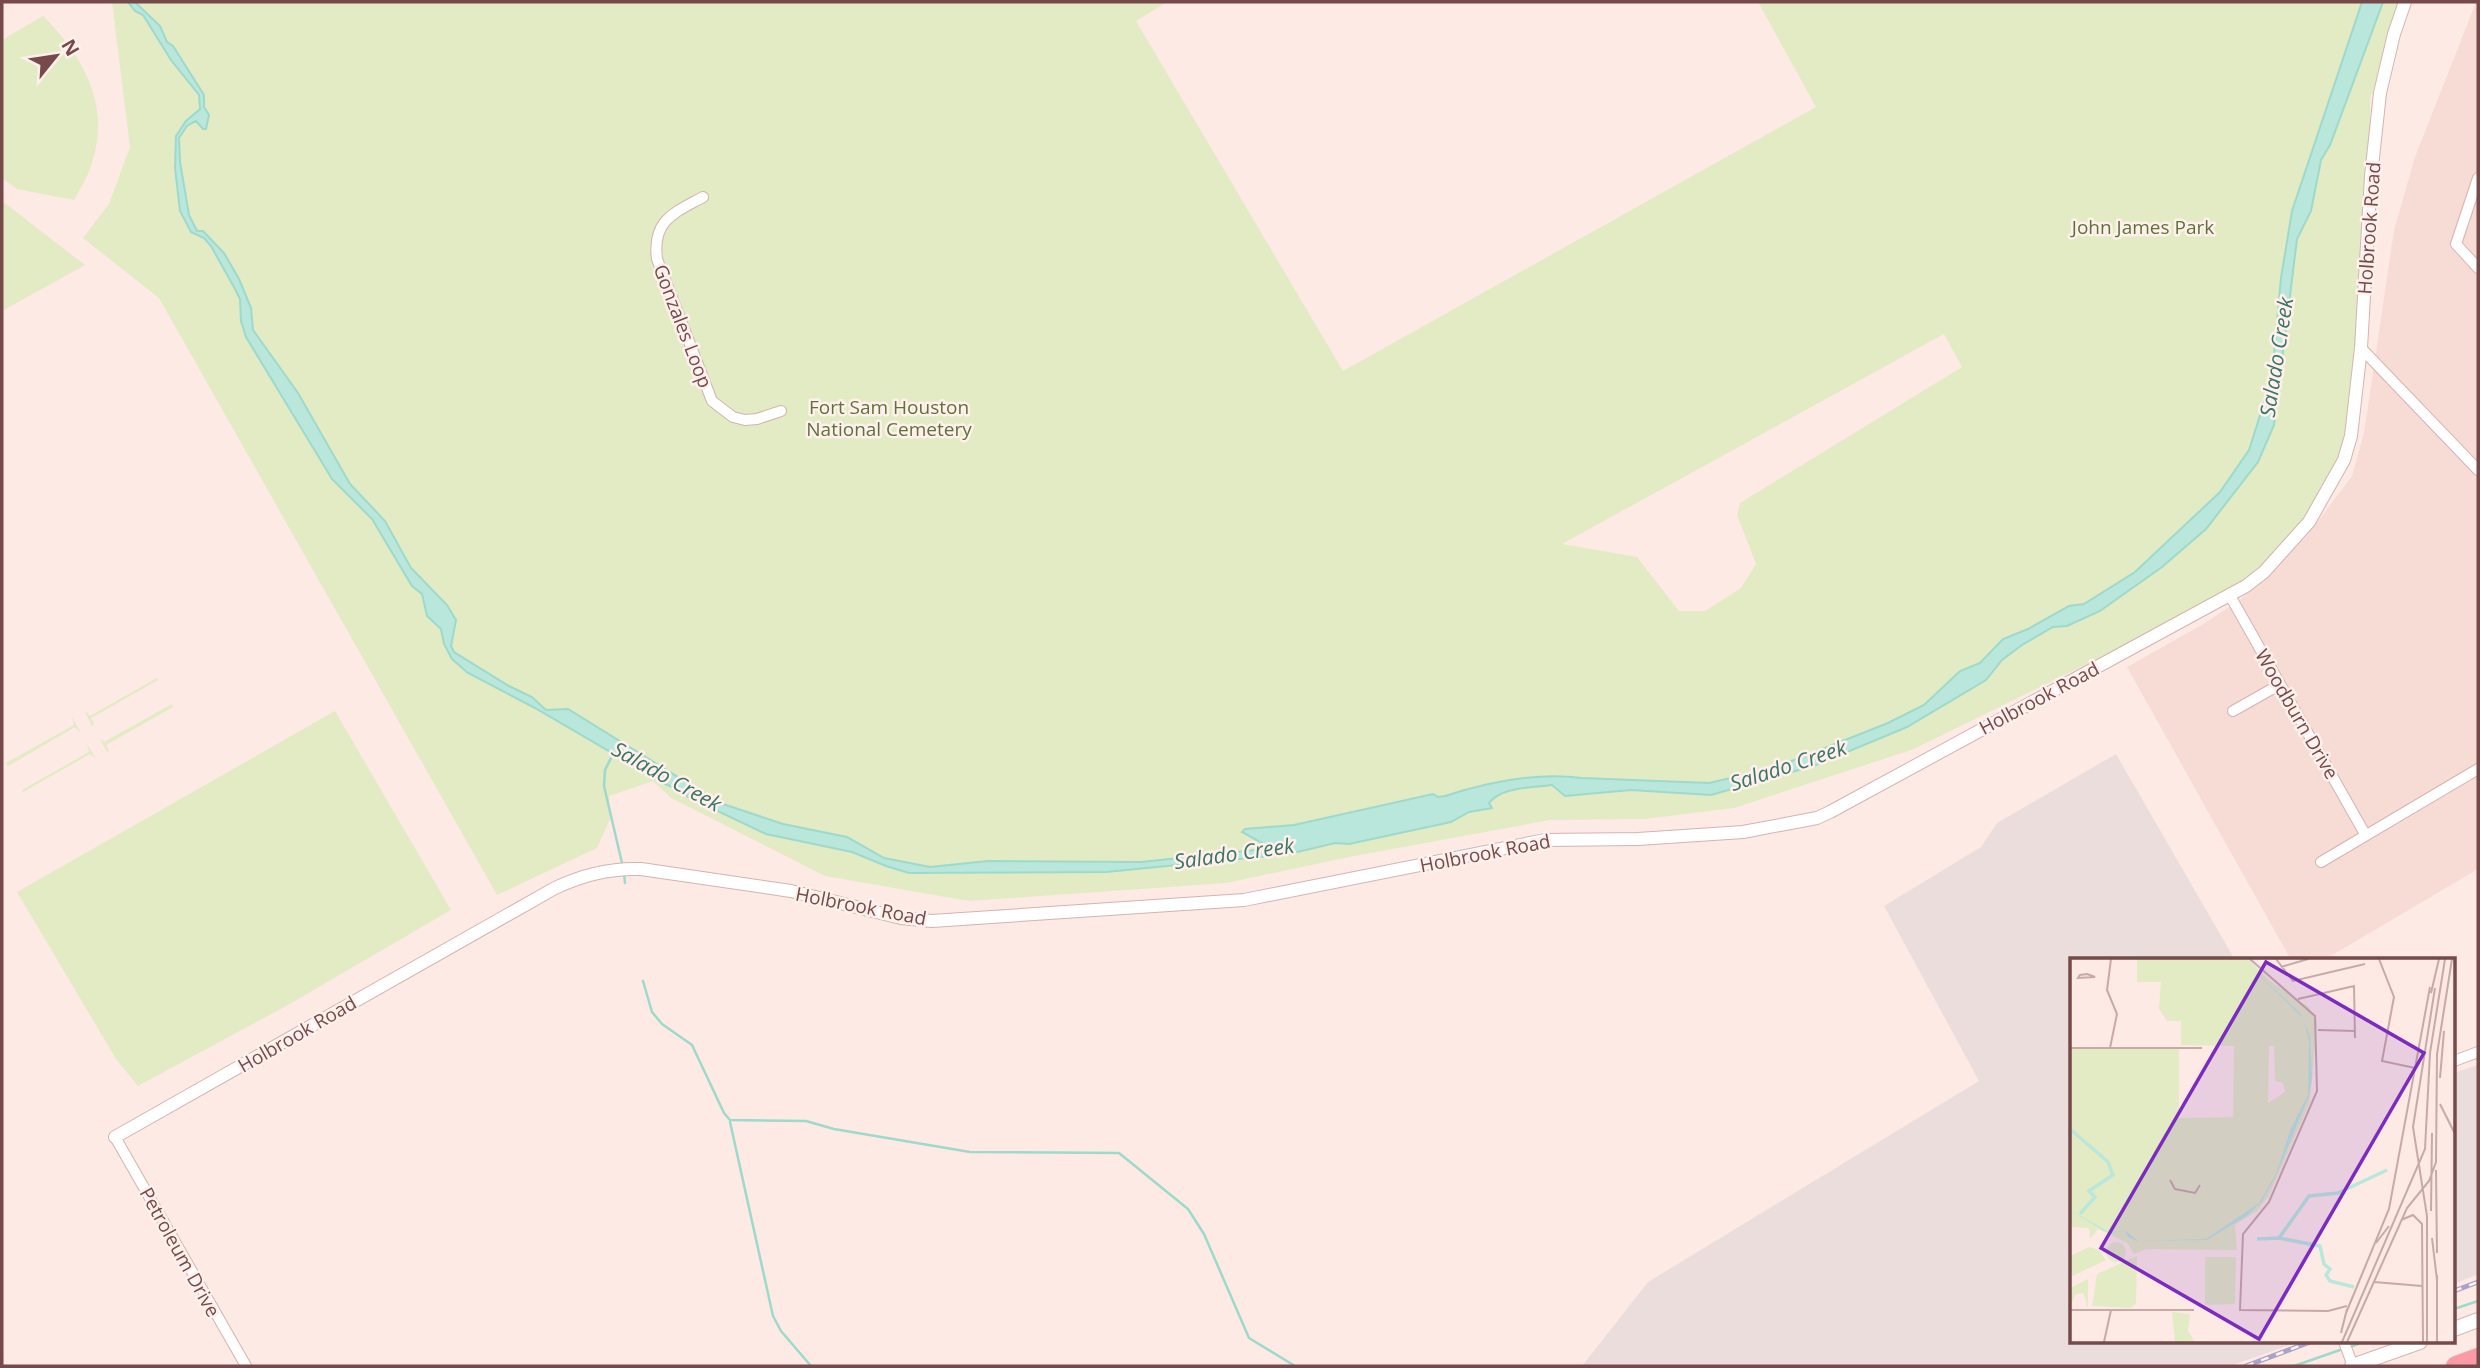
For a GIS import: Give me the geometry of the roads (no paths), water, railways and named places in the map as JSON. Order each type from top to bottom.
[{"type":"highway","points":[[2456,1366],[2478,1357]]},
{"type":"main road","points":[[2456,1328],[2478,1321]]},
{"type":"main road","points":[[2348,1354],[2408,1344]]},
{"type":"street","name":"Holbrook Road","points":[[115,1137],[519,908],[576,878],[621,868],[791,891],[901,918],[932,921],[1244,900],[1545,840],[1708,836],[1767,828],[1817,818],[1830,812],[2246,586],[2294,541],[2325,497],[2344,460],[2351,436],[2361,348],[2371,176],[2380,93],[2393,34],[2405,2]]},
{"type":"street","points":[[2478,178],[2456,244],[2478,268]]},
{"type":"street","name":"Gonzales Loop","points":[[703,197],[670,215],[662,224],[657,234],[657,259],[712,401],[733,417],[745,420],[781,411]]},
{"type":"street","points":[[2361,348],[2478,470]]},
{"type":"street","name":"Woodburn Drive","points":[[2229,594],[2365,834]]},
{"type":"street","points":[[2233,711],[2279,685]]},
{"type":"street","points":[[2320,862],[2478,769]]},
{"type":"street","points":[[2456,1060],[2478,1052]]},
{"type":"street","name":"Petroleum Drive","points":[[115,1137],[246,1366]]},
{"type":"water","name":"Salado Creek","points":[[128,2],[135,2],[160,26],[167,42],[173,46],[204,95],[204,107],[209,115],[206,129],[196,121],[187,126],[179,138],[189,215],[197,231],[203,231],[224,253],[251,308],[253,330],[298,393],[350,484],[385,521],[411,568],[447,605],[456,620],[451,646],[454,652],[532,697],[546,710],[568,709],[720,803],[783,824],[847,837],[884,858],[930,867],[988,861],[1141,862],[1265,849],[1262,843],[1242,832],[1245,829],[1294,825],[1433,794],[1438,797],[1445,796],[1478,786],[1530,777],[1565,776],[1709,783],[1774,768],[1888,723],[1924,705],[1960,671],[1980,663],[2003,639],[2028,629],[2069,606],[2084,604],[2135,572],[2220,492],[2249,450],[2272,376],[2281,278],[2292,211],[2362,2],[2383,2],[2330,145],[2321,160],[2311,211],[2297,239],[2274,425],[2258,462],[2206,529],[2162,567],[2100,611],[2067,626],[2053,627],[2022,645],[2002,660],[1986,680],[1907,727],[1816,765],[1711,795],[1631,790],[1565,796],[1552,785],[1502,793],[1489,803],[1492,808],[1469,812],[1451,822],[1289,854],[1106,872],[909,873],[852,852],[766,834],[688,797],[684,792],[665,784],[535,708],[468,673],[452,659],[444,644],[441,629],[427,616],[422,594],[412,586],[372,519],[332,479],[246,337],[241,321],[240,299],[211,246],[204,238],[191,232],[180,211],[175,168],[176,136],[186,121],[200,109],[199,95],[171,60],[143,15],[135,11]]},
{"type":"waterway","name":"Salado Creek","points":[[614,752],[605,770],[604,786],[622,863]]},
{"type":"waterway","points":[[624,873],[625,883]]},
{"type":"waterway","points":[[643,981],[652,1012],[662,1024],[692,1045],[724,1113],[730,1120],[806,1121],[834,1129],[970,1152],[1119,1153],[1188,1209],[1204,1234],[1249,1338],[1295,1366]]},
{"type":"waterway","points":[[730,1122],[773,1316],[781,1331],[811,1366]]},
{"type":"waterway","points":[[2456,1308],[2478,1301]]},
{"type":"waterway","points":[[2350,1347],[2358,1344]]},
{"type":"waterway","points":[[2294,1366],[2343,1349]]},
{"type":"railway","points":[[2456,1290],[2478,1282]]},
{"type":"railway","points":[[2246,1366],[2305,1344]]},
{"type":"park label","name":"John James Park","points":[[2143,227]]},
{"type":"park label","name":"Fort Sam Houston National Cemetery","points":[[889,418]]}]
